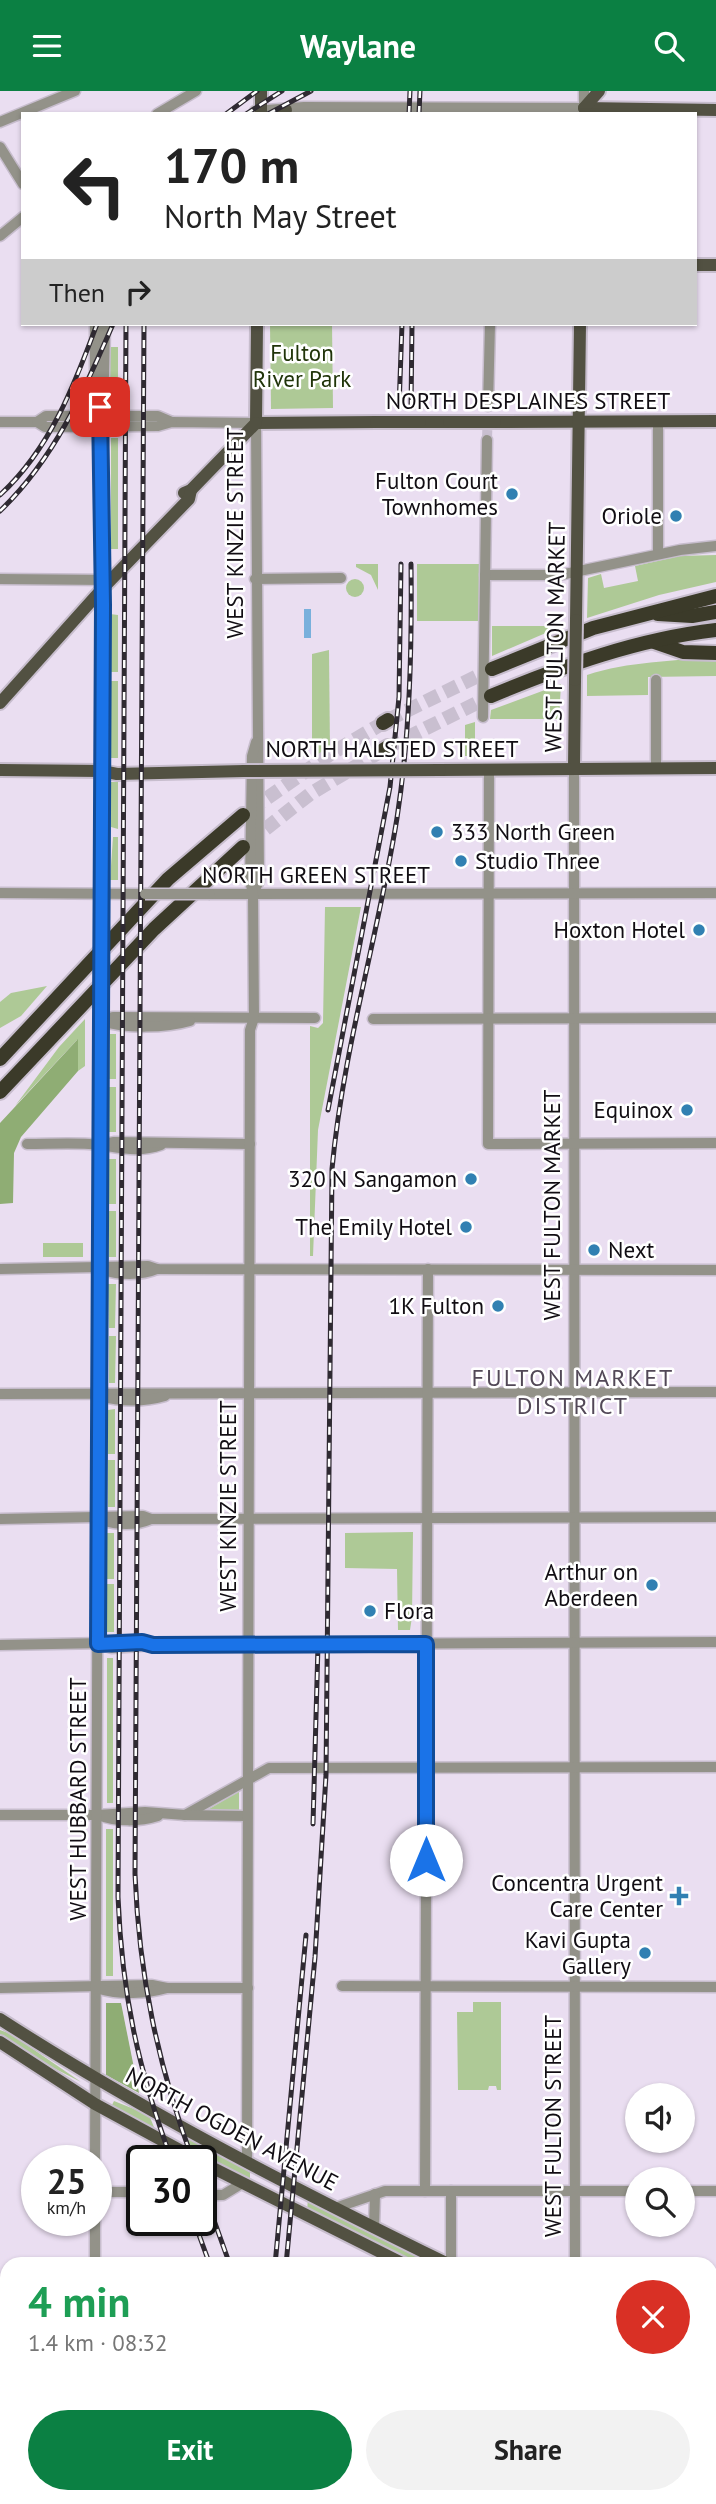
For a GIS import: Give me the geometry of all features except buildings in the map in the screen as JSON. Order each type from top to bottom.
[{"type":"highway","points":[[492,669],[555,641],[647,613],[716,596]]},
{"type":"highway","points":[[647,613],[692,616],[716,612]]},
{"type":"highway","points":[[491,696],[550,672],[653,641],[716,630]]},
{"type":"highway","points":[[653,641],[684,652],[716,653]]},
{"type":"highway","points":[[0,1059],[168,879],[243,815]]},
{"type":"highway","points":[[0,1092],[125,958],[205,879],[243,847]]},
{"type":"main road","points":[[584,111],[599,91]]},
{"type":"main road","points":[[584,111],[716,110]]},
{"type":"main road","points":[[697,265],[716,265]]},
{"type":"main road","name":"WEST KINZIE STREET","points":[[256,422],[257,326]]},
{"type":"main road","points":[[578,422],[580,326]]},
{"type":"main road","name":"NORTH DESPLAINES STREET","points":[[256,422],[716,421]]},
{"type":"main road","points":[[0,703],[182,494],[191,490],[256,422]]},
{"type":"main road","name":"WEST FULTON MARKET","points":[[574,768],[578,422]]},
{"type":"main road","name":"NORTH HALSTED STREET","points":[[0,770],[102,771],[116,766],[244,771],[716,768]]},
{"type":"main road","name":"NORTH OGDEN AVENUE","points":[[0,2019],[96,2081],[335,2208],[434,2257]]},
{"type":"main road","name":"NORTH OGDEN AVENUE","points":[[0,2042],[96,2104],[170,2145]]},
{"type":"main road","name":"NORTH OGDEN AVENUE","points":[[217,2171],[390,2257]]},
{"type":"street","points":[[24,112],[75,91]]},
{"type":"street","points":[[160,112],[196,91]]},
{"type":"street","points":[[258,105],[283,112],[304,107],[584,111],[584,91]]},
{"type":"street","points":[[258,105],[296,103],[304,107]]},
{"type":"street","points":[[0,122],[21,113]]},
{"type":"street","points":[[0,148],[21,181]]},
{"type":"street","points":[[0,236],[21,219]]},
{"type":"street","name":"WEST HUBBARD STREET","points":[[95,326],[95,376],[100,387]]},
{"type":"street","name":"WEST HUBBARD STREET","points":[[95,2145],[100,894],[105,582],[100,387],[104,376],[105,326]]},
{"type":"street","points":[[488,406],[490,326]]},
{"type":"street","name":"NORTH DESPLAINES STREET","points":[[0,422],[37,422],[45,427],[158,416],[172,422],[256,422]]},
{"type":"street","points":[[657,421],[658,555]]},
{"type":"street","name":"WEST KINZIE STREET","points":[[247,2161],[250,1030],[254,1018],[253,894],[250,881],[252,756],[256,742],[256,422]]},
{"type":"street","points":[[483,717],[487,440]]},
{"type":"street","points":[[485,576],[561,575],[716,546]]},
{"type":"street","points":[[256,579],[341,578]]},
{"type":"street","points":[[0,579],[105,582]]},
{"type":"street","points":[[656,680],[656,768]]},
{"type":"street","name":"WEST FULTON MARKET","points":[[573,1987],[574,768]]},
{"type":"street","points":[[489,769],[488,1144],[716,1143]]},
{"type":"street","name":"NORTH GREEN STREET","points":[[0,893],[716,893]]},
{"type":"street","points":[[101,1021],[113,1025],[254,1018],[315,1019]]},
{"type":"street","points":[[373,1019],[716,1018]]},
{"type":"street","points":[[27,1144],[99,1145],[114,1150],[148,1150],[162,1145],[250,1144]]},
{"type":"street","points":[[0,1269],[148,1266],[156,1269],[716,1270]]},
{"type":"street","points":[[425,2191],[428,1269]]},
{"type":"street","points":[[0,1394],[153,1400],[165,1396],[716,1392]]},
{"type":"street","points":[[0,1520],[99,1519],[112,1523],[142,1523],[151,1519],[716,1517]]},
{"type":"street","points":[[0,1645],[98,1644],[112,1648],[248,1644],[716,1642]]},
{"type":"street","points":[[185,1815],[269,1768],[716,1767]]},
{"type":"street","points":[[0,1815],[97,1815],[111,1820],[145,1820],[160,1815],[247,1816]]},
{"type":"street","points":[[342,1986],[716,1987]]},
{"type":"street","name":"WEST FULTON STREET","points":[[573,1987],[575,2257]]},
{"type":"street","points":[[0,1988],[96,1988],[110,1992],[152,1992],[167,1988],[248,1988]]},
{"type":"street","points":[[217,2189],[241,2184]]},
{"type":"street","points":[[217,2195],[223,2195],[241,2184]]},
{"type":"street","points":[[335,2208],[375,2194],[425,2191],[625,2191]]},
{"type":"street","points":[[451,2191],[451,2257]]},
{"type":"street","points":[[695,2191],[716,2191]]},
{"type":"street","points":[[374,2228],[375,2194]]},
{"type":"street","points":[[95,2236],[95,2257]]},
{"type":"green space","name":"Fulton River Park","points":[[270,326],[332,326],[333,408],[271,409]]},
{"type":"green space","points":[[110,347],[118,347],[118,404],[109,404]]},
{"type":"green space","points":[[111,438],[118,438],[118,549],[111,549]]},
{"type":"green space","points":[[716,555],[716,582],[659,595],[587,618],[588,578],[601,574],[604,588],[638,581],[635,566],[680,556]]},
{"type":"green space","points":[[356,564],[378,564],[378,590],[371,575],[356,567]]},
{"type":"green space","points":[[417,564],[482,564],[479,621],[417,621]]},
{"type":"green space","points":[[351,579],[359,579],[364,588],[362,595],[351,597],[346,592],[346,584]]},
{"type":"green space","points":[[110,614],[118,615],[118,672],[111,672]]},
{"type":"green space","points":[[492,626],[562,626],[492,656]]},
{"type":"green space","points":[[329,650],[330,751],[328,756],[312,756],[312,654]]},
{"type":"green space","points":[[716,656],[716,676],[648,677],[648,695],[587,696],[587,675],[603,670]]},
{"type":"green space","points":[[111,681],[118,681],[118,758],[111,758]]},
{"type":"green space","points":[[561,684],[559,719],[490,719],[491,710]]},
{"type":"green space","points":[[475,722],[475,756],[465,756],[465,725]]},
{"type":"green space","points":[[111,782],[118,782],[118,829],[111,827]]},
{"type":"green space","points":[[113,837],[118,837],[118,880],[110,880]]},
{"type":"green space","points":[[243,864],[243,882],[221,883]]},
{"type":"green space","points":[[325,907],[361,907],[318,1130],[313,1256],[310,1256],[310,1026],[318,1028],[323,1023]]},
{"type":"green space","points":[[47,986],[21,1016],[0,1028],[0,1002],[11,993]]},
{"type":"green space","points":[[85,1019],[85,1066],[78,1071],[77,1040],[15,1106],[59,1047]]},
{"type":"green space","points":[[110,1034],[116,1034],[116,1079],[109,1079]]},
{"type":"green space","points":[[78,1039],[78,1071],[21,1137],[14,1153],[13,1203],[0,1204],[0,1123]]},
{"type":"green space","points":[[109,1087],[116,1087],[116,1132],[109,1132]]},
{"type":"green space","points":[[109,1159],[116,1159],[116,1204],[109,1204]]},
{"type":"green space","points":[[109,1211],[116,1211],[116,1257],[109,1257]]},
{"type":"green space","points":[[43,1243],[83,1243],[83,1257],[43,1257]]},
{"type":"green space","points":[[108,1284],[116,1284],[115,1328],[109,1328]]},
{"type":"green space","points":[[109,1336],[116,1336],[115,1383],[109,1383]]},
{"type":"green space","points":[[115,1409],[115,1454],[108,1454],[108,1410]]},
{"type":"green space","points":[[108,1460],[115,1460],[115,1507],[108,1507]]},
{"type":"green space","points":[[413,1532],[412,1617],[410,1630],[398,1630],[397,1569],[345,1568],[345,1533]]},
{"type":"green space","points":[[107,1533],[114,1533],[114,1579],[107,1579]]},
{"type":"green space","points":[[107,1584],[114,1584],[114,1632],[107,1632]]},
{"type":"green space","points":[[107,1658],[113,1658],[113,1803],[107,1803]]},
{"type":"green space","points":[[239,1791],[239,1810],[209,1809]]},
{"type":"green space","points":[[106,1829],[113,1829],[113,1976],[106,1976]]},
{"type":"green space","points":[[473,2002],[501,2002],[501,2090],[497,2090],[496,2086],[489,2086],[488,2090],[458,2090],[457,2012],[473,2012]]},
{"type":"green space","points":[[106,2003],[121,2003],[139,2093],[106,2075]]},
{"type":"green space","points":[[0,2030],[11,2034],[81,2082],[30,2056],[0,2036]]},
{"type":"green space","points":[[114,2101],[149,2115],[156,2132],[111,2107]]},
{"type":"green space","points":[[185,2134],[205,2145],[190,2145]]},
{"type":"green space","points":[[217,2152],[250,2170],[250,2183],[217,2165]]},
{"type":"green space","points":[[308,2198],[422,2257],[403,2257],[307,2212]]},
{"type":"water","points":[[304,609],[311,609],[311,638],[304,638]]},
{"type":"tunnel","points":[[487,440],[488,406]]},
{"type":"tunnel","points":[[388,720],[492,669]]},
{"type":"tunnel","points":[[388,747],[491,696]]},
{"type":"tunnel","points":[[250,810],[332,753],[383,723]]},
{"type":"tunnel","points":[[249,842],[310,794],[383,750]]},
{"type":"railway","points":[[229,112],[257,91]]},
{"type":"railway","points":[[249,112],[282,91]]},
{"type":"railway","points":[[272,112],[311,91]]},
{"type":"railway","points":[[409,112],[410,91]]},
{"type":"railway","points":[[419,112],[420,91]]},
{"type":"railway","points":[[0,495],[18,477],[47,437],[69,393],[96,326]]},
{"type":"railway","points":[[0,511],[37,469],[52,447],[79,400],[112,326]]},
{"type":"railway","points":[[126,326],[118,1897],[123,1967],[134,2031],[166,2145]]},
{"type":"railway","points":[[144,326],[135,1874],[141,1949],[152,2020],[188,2145]]},
{"type":"railway","points":[[399,408],[402,326]]},
{"type":"railway","points":[[411,408],[412,326]]},
{"type":"railway","points":[[328,1110],[390,787],[399,697],[401,564]]},
{"type":"railway","points":[[287,2257],[315,1957],[326,1775],[332,1169],[352,1037],[397,818],[409,691],[411,564]]},
{"type":"railway","points":[[313,1824],[318,1645]]},
{"type":"railway","points":[[276,2257],[306,1935]]},
{"type":"railway","points":[[217,2229],[227,2257]]},
{"type":"railway","points":[[199,2236],[207,2257]]},
{"type":"place","name":"Fulton Court Townhomes","points":[[512,494]]},
{"type":"place","name":"Oriole","points":[[676,516]]},
{"type":"place","name":"333 North Green","points":[[437,832]]},
{"type":"place","name":"Studio Three","points":[[461,861]]},
{"type":"place","name":"Hoxton Hotel","points":[[699,930]]},
{"type":"place","name":"Equinox","points":[[687,1110]]},
{"type":"place","name":"320 N Sangamon","points":[[471,1179]]},
{"type":"place","name":"The Emily Hotel","points":[[466,1227]]},
{"type":"place","name":"Next","points":[[594,1250]]},
{"type":"place","name":"1K Fulton","points":[[498,1306]]},
{"type":"place","name":"Arthur on Aberdeen","points":[[652,1585]]},
{"type":"place","name":"Flora","points":[[370,1611]]},
{"type":"place","name":"Concentra Urgent Care Center","points":[[679,1896]]},
{"type":"place","name":"Kavi Gupta Gallery","points":[[645,1953]]},
{"type":"district","name":"FULTON MARKET DISTRICT","points":[[573,1392]]},
{"type":"route","points":[[100,407],[103,605],[98,1644],[426,1644],[426,1860]]}]
